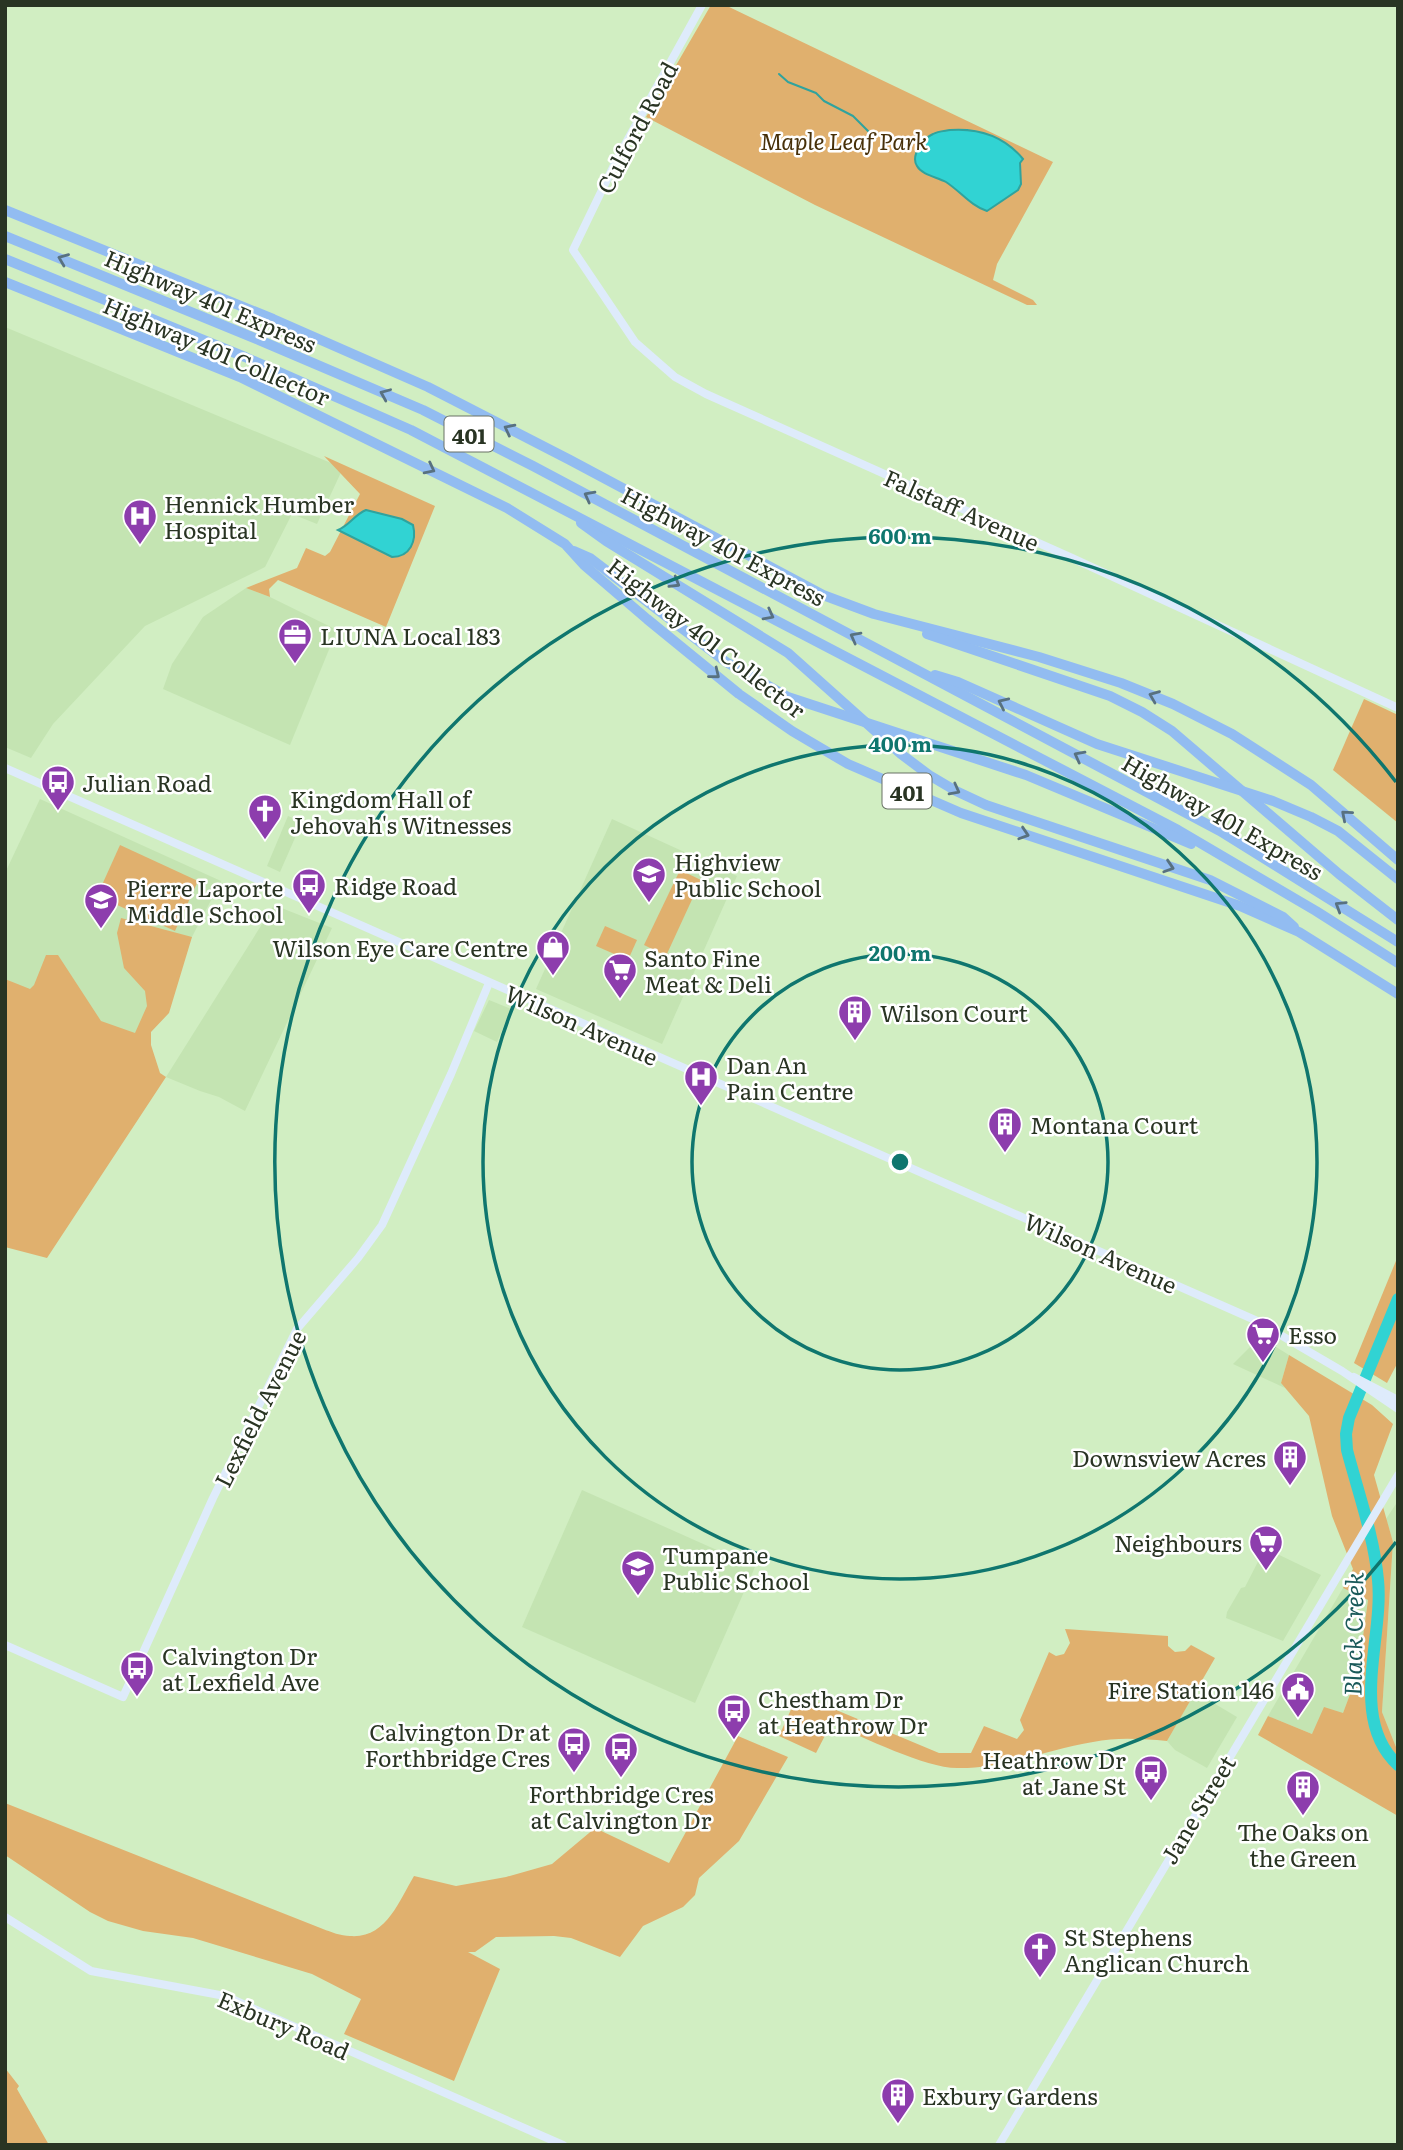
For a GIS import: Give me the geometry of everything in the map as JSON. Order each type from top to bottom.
[{"type":"highway","name":"Highway 401 Collector","points":[[5,210],[273,319],[428,387],[823,595],[874,614],[1039,656],[1121,683],[1172,704],[1232,734],[1311,785],[1398,860]]},
{"type":"highway","name":"Highway 401 Express","points":[[5,236],[423,410],[534,466],[1220,831],[1398,942]]},
{"type":"highway","name":"Highway 401 Express","points":[[5,259],[245,357],[411,430],[1000,736],[1224,857],[1398,963]]},
{"type":"highway","name":"Highway 401 Collector","points":[[5,282],[240,377],[507,508],[571,549],[584,565],[739,694],[792,731],[849,764],[961,813],[1172,881],[1240,906],[1299,932],[1398,994]]},
{"type":"highway","points":[[5,290],[32,293]]},
{"type":"highway","points":[[557,505],[606,541],[788,653],[901,754],[956,791],[986,805],[1210,880],[1283,917],[1299,932]]},
{"type":"highway","points":[[571,549],[590,558],[726,662],[788,697],[1026,775],[1224,857]]},
{"type":"highway","points":[[874,614],[1110,696],[1152,719],[1197,752],[1277,822],[1398,920]]},
{"type":"highway","points":[[915,670],[958,682],[1097,744],[1273,801],[1311,817],[1338,831],[1398,878]]},
{"type":"street","name":"Culford Road","points":[[573,250],[617,159],[702,5]]},
{"type":"street","name":"Falstaff Avenue","points":[[573,250],[635,342],[675,377],[706,394],[1398,708]]},
{"type":"street","name":"Wilson Avenue","points":[[5,768],[1178,1286],[1275,1331],[1384,1396],[1398,1409]]},
{"type":"street","name":"Lexfield Avenue","points":[[5,1645],[123,1697],[213,1499],[297,1329],[365,1250],[382,1226],[489,983]]},
{"type":"street","name":"Wilson Avenue","points":[[1384,1396],[1398,1400]]},
{"type":"street","name":"Jane Street","points":[[999,2145],[1398,1475]]},
{"type":"street","name":"Exbury Road","points":[[5,1917],[91,1971],[225,1996],[563,2145]]},
{"type":"shaded area","name":"Hennick Humber Hospital","points":[[5,327],[343,468],[317,524],[292,514],[265,567],[145,626],[53,724],[31,758],[5,747]]},
{"type":"shaded area","points":[[246,588],[337,630],[290,745],[163,689],[172,664],[203,617]]},
{"type":"shaded area","name":"Pierre Laporte Middle School","points":[[40,799],[221,881],[139,1039],[5,979],[5,873]]},
{"type":"shaded area","points":[[288,816],[302,822],[280,872],[267,866]]},
{"type":"shaded area","name":"Highview Public School","points":[[612,819],[737,876],[662,1044],[536,989]]},
{"type":"shaded area","points":[[274,905],[332,928],[245,1111],[219,1097],[166,1077]]},
{"type":"shaded area","points":[[489,1000],[511,1009],[497,1042],[474,1031]]},
{"type":"shaded area","points":[[1260,1337],[1289,1355],[1281,1383],[1285,1388],[1233,1364]]},
{"type":"shaded area","name":"Tumpane Public School","points":[[582,1490],[755,1567],[695,1703],[522,1627]]},
{"type":"shaded area","points":[[1398,1501],[1398,1752],[1382,1712],[1393,1542],[1386,1519]]},
{"type":"shaded area","points":[[1265,1548],[1321,1575],[1283,1641],[1226,1618]]},
{"type":"shaded area","points":[[1343,1588],[1368,1600],[1358,1673],[1343,1713],[1312,1734],[1268,1716]]},
{"type":"shaded area","points":[[1195,1692],[1237,1717],[1207,1768],[1175,1750],[1167,1741]]},
{"type":"green space","name":"Maple Leaf Park","points":[[711,5],[725,5],[1053,162],[997,264],[993,280],[1033,300],[1037,305],[1027,305],[815,205],[646,117]]},
{"type":"green space","points":[[324,456],[435,506],[386,627],[278,580],[269,589],[270,597],[246,588],[297,568],[306,548],[325,556],[330,552],[360,494]]},
{"type":"green space","points":[[1364,699],[1398,715],[1398,823],[1333,770]]},
{"type":"green space","points":[[120,845],[198,881],[175,931],[97,896]]},
{"type":"green space","points":[[680,870],[701,880],[666,956],[644,945]]},
{"type":"green space","points":[[121,918],[192,937],[169,1013],[151,1032],[151,1045],[160,1073],[166,1077],[47,1258],[5,1247],[5,979],[30,989],[46,955],[58,955],[101,1021],[135,1033],[147,1006],[145,991],[124,968],[117,933]]},
{"type":"green space","points":[[605,926],[637,940],[628,960],[596,946]]},
{"type":"green space","points":[[1398,1256],[1398,1362],[1387,1383],[1354,1363]]},
{"type":"green space","points":[[1289,1355],[1372,1405],[1393,1424],[1374,1475],[1393,1542],[1382,1712],[1398,1752],[1398,1816],[1258,1735],[1268,1716],[1312,1734],[1324,1707],[1343,1713],[1358,1673],[1368,1600],[1343,1588],[1353,1569],[1332,1516],[1309,1416],[1281,1383]]},
{"type":"green space","points":[[1065,1629],[1168,1636],[1168,1646],[1175,1652],[1185,1651],[1191,1645],[1215,1658],[1167,1741],[1102,1740],[1009,1762],[957,1768],[912,1758],[831,1724],[816,1753],[779,1736],[798,1694],[939,1753],[971,1753],[984,1726],[1017,1739],[1024,1730],[1020,1720],[1049,1652],[1056,1656],[1064,1654],[1070,1643]]},
{"type":"green space","points":[[738,1736],[788,1757],[739,1841],[699,1878],[695,1895],[683,1907],[643,1926],[620,1957],[571,1938],[554,1936],[496,1937],[475,1952],[468,1952],[500,1969],[454,2081],[344,2034],[361,1999],[312,1974],[193,1938],[143,1931],[108,1921],[90,1912],[5,1855],[5,1803],[336,1934],[362,1935],[382,1925],[390,1916],[414,1876],[456,1886],[506,1877],[552,1864],[595,1828],[669,1863]]},
{"type":"green space","points":[[5,2068],[19,2086],[17,2089],[49,2145],[5,2145]]},
{"type":"water","points":[[971,130],[990,135],[1016,151],[1023,159],[1020,163],[1021,184],[1018,190],[987,211],[976,206],[946,182],[919,169],[915,157],[922,143],[935,133]]},
{"type":"water","points":[[366,510],[402,519],[413,525],[414,537],[408,551],[392,557],[338,530]]},
{"type":"waterway","points":[[779,74],[788,82],[816,93],[824,101],[853,116],[870,133],[913,143]]},
{"type":"waterway","name":"Black Creek","points":[[1398,1299],[1349,1418],[1346,1434],[1347,1450],[1369,1531],[1378,1580],[1379,1603],[1371,1702],[1375,1725],[1383,1746],[1398,1765]]},
{"type":"place","name":"Hennick Humber Hospital","points":[[140,546]]},
{"type":"place","name":"LIUNA Local 183","points":[[295,665]]},
{"type":"place","name":"Julian Road","points":[[58,812]]},
{"type":"place","name":"Kingdom Hall of Jehovah's Witnesses","points":[[265,841]]},
{"type":"place","name":"Highview Public School","points":[[649,904]]},
{"type":"place","name":"Ridge Road","points":[[309,915]]},
{"type":"place","name":"Pierre Laporte Middle School","points":[[101,930]]},
{"type":"place","name":"Wilson Eye Care Centre","points":[[553,977]]},
{"type":"place","name":"Santo Fine Meat & Deli","points":[[620,1000]]},
{"type":"place","name":"Wilson Court","points":[[855,1042]]},
{"type":"place","name":"Dan An Pain Centre","points":[[701,1107]]},
{"type":"place","name":"Montana Court","points":[[1005,1154]]},
{"type":"place","name":"Esso","points":[[1263,1364]]},
{"type":"place","name":"Downsview Acres","points":[[1290,1487]]},
{"type":"place","name":"Neighbours","points":[[1266,1572]]},
{"type":"place","name":"Tumpane Public School","points":[[638,1597]]},
{"type":"place","name":"Calvington Dr at Lexfield Ave","points":[[137,1698]]},
{"type":"place","name":"Fire Station 146","points":[[1298,1719]]},
{"type":"place","name":"Chestham Dr at Heathrow Dr","points":[[734,1741]]},
{"type":"place","name":"Calvington Dr at Forthbridge Cres","points":[[574,1774]]},
{"type":"place","name":"Forthbridge Cres at Calvington Dr","points":[[621,1779]]},
{"type":"place","name":"Heathrow Dr at Jane St","points":[[1151,1802]]},
{"type":"place","name":"The Oaks on the Green","points":[[1303,1817]]},
{"type":"place","name":"St Stephens Anglican Church","points":[[1040,1979]]},
{"type":"place","name":"Exbury Gardens","points":[[898,2125]]}]
